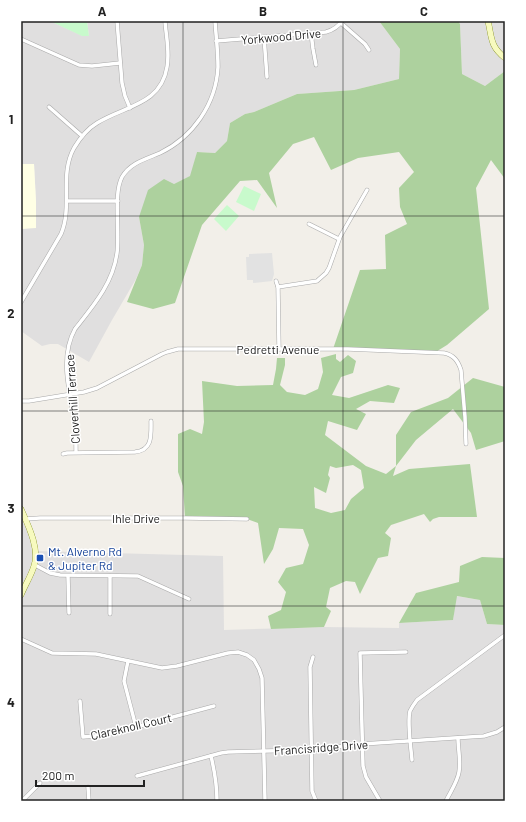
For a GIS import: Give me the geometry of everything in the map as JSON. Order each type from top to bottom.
[{"type":"street","points":[[117,21],[123,90],[130,108]]},
{"type":"street","points":[[21,302],[61,234],[66,221],[66,179],[68,165],[73,149],[82,136],[96,124],[103,119],[143,102],[154,94],[162,84],[167,71],[168,58],[165,21]]},
{"type":"street","name":"Cloverhill Terrace","points":[[76,452],[75,426],[67,373],[68,347],[72,335],[101,295],[116,262],[120,182],[128,169],[136,163],[165,150],[178,142],[202,117],[210,101],[218,67],[215,21]]},
{"type":"street","points":[[488,21],[492,43],[505,58]]},
{"type":"street","points":[[342,22],[365,44],[369,50]]},
{"type":"street","name":"Yorkwood Drive","points":[[216,41],[329,31],[334,29],[342,22]]},
{"type":"street","points":[[311,33],[316,65]]},
{"type":"street","points":[[264,37],[267,77]]},
{"type":"street","points":[[21,39],[79,65],[92,66],[120,63]]},
{"type":"street","points":[[49,108],[82,136]]},
{"type":"street","points":[[278,287],[317,281],[326,273],[339,239],[367,190]]},
{"type":"street","points":[[67,202],[118,201]]},
{"type":"street","points":[[309,224],[339,239]]},
{"type":"street","points":[[276,281],[278,287],[280,349]]},
{"type":"street","name":"Pedretti Avenue","points":[[21,401],[84,392],[97,388],[162,354],[173,350],[280,349],[444,353],[450,354],[456,359],[461,370],[466,444]]},
{"type":"street","name":"Cloverhill Terrace","points":[[63,454],[67,452],[135,452],[142,450],[148,446],[151,440],[151,421]]},
{"type":"street","points":[[21,509],[32,536],[35,565],[21,595]]},
{"type":"street","name":"Ihle Drive","points":[[26,519],[247,519]]},
{"type":"street","points":[[35,565],[55,574],[68,576],[133,576],[142,578],[189,599]]},
{"type":"street","points":[[68,576],[69,614]]},
{"type":"street","points":[[110,576],[110,614]]},
{"type":"street","points":[[412,760],[409,716],[414,704],[505,636]]},
{"type":"street","points":[[21,639],[52,653],[96,654],[156,667],[170,668],[228,653],[238,652],[250,657],[257,664],[262,678],[265,801]]},
{"type":"street","points":[[380,801],[368,782],[363,766],[360,653],[406,652]]},
{"type":"street","points":[[313,657],[310,667],[311,750],[312,791],[316,801]]},
{"type":"street","points":[[128,661],[124,681],[136,727]]},
{"type":"street","name":"Clareknoll Court","points":[[80,701],[83,737],[106,735],[214,706]]},
{"type":"street","name":"Francisridge Drive","points":[[137,776],[228,752],[311,750],[362,744],[484,736],[497,732],[505,727]]},
{"type":"street","points":[[446,801],[459,773],[458,738]]},
{"type":"street","points":[[210,756],[217,782],[217,801]]},
{"type":"street","points":[[22,801],[40,783]]},
{"type":"street","points":[[88,787],[89,801]]},
{"type":"shaded area","points":[[21,21],[50,21],[83,36],[89,36],[87,21],[379,21],[400,49],[399,79],[354,90],[297,94],[254,112],[245,114],[230,123],[227,141],[215,153],[197,152],[191,176],[174,184],[139,217],[144,245],[142,265],[136,279],[89,362],[58,344],[42,346],[21,331],[21,229],[36,227],[36,202],[34,164],[21,164]]},
{"type":"shaded area","points":[[458,21],[505,21],[505,71],[485,86],[462,74],[460,24]]},
{"type":"shaded area","points":[[21,164],[34,164],[36,228],[21,229]]},
{"type":"shaded area","points":[[272,253],[274,274],[272,281],[253,283],[253,280],[247,280],[246,257],[249,257],[249,254]]},
{"type":"shaded area","points":[[21,509],[35,551],[223,556],[224,630],[324,627],[399,628],[399,623],[453,620],[456,596],[480,600],[487,624],[505,625],[505,801],[21,801]]},
{"type":"green space","points":[[50,21],[87,21],[89,36],[82,36]]},
{"type":"green space","points":[[379,21],[458,21],[460,24],[462,74],[485,86],[505,71],[505,179],[491,160],[476,188],[489,309],[447,345],[434,353],[333,349],[360,270],[386,269],[385,235],[407,224],[400,207],[399,188],[414,172],[399,152],[358,158],[331,170],[314,137],[293,144],[269,173],[277,208],[257,180],[240,181],[202,225],[175,303],[153,309],[127,302],[142,265],[144,245],[139,217],[148,190],[164,179],[174,184],[190,176],[197,152],[215,153],[227,141],[230,123],[245,114],[254,112],[297,94],[354,90],[399,79],[400,49]]},
{"type":"green space","points":[[244,186],[261,194],[254,211],[236,202]]},
{"type":"green space","points":[[227,205],[239,216],[226,231],[214,219]]},
{"type":"green space","points":[[336,354],[336,359],[340,362],[348,355],[356,361],[353,373],[341,377],[332,395],[349,398],[388,385],[400,388],[394,403],[370,401],[356,409],[366,414],[357,430],[328,421],[325,435],[366,466],[386,474],[396,466],[393,476],[409,469],[470,464],[477,517],[439,517],[430,522],[424,514],[391,525],[385,533],[391,538],[388,556],[378,558],[360,594],[355,582],[346,581],[330,588],[326,607],[331,611],[324,627],[271,629],[268,616],[281,610],[286,592],[278,582],[286,568],[303,564],[309,545],[303,529],[279,528],[273,549],[264,564],[258,523],[247,519],[185,518],[183,486],[178,472],[178,434],[190,429],[202,434],[204,422],[202,381],[237,386],[273,385],[277,358],[285,358],[285,365],[280,385],[287,392],[305,395],[318,389],[323,372],[321,358]],"holes":[[[353,465],[361,470],[364,488],[351,499],[345,510],[331,513],[315,508],[314,487],[326,493],[330,478],[328,475],[330,466],[336,468]]]},
{"type":"green space","points":[[473,378],[505,387],[505,441],[476,450],[471,433],[453,409],[416,440],[396,466],[396,435],[411,412],[448,398]]},
{"type":"green space","points":[[482,557],[505,558],[505,625],[487,624],[480,600],[457,596],[453,620],[399,623],[416,593],[459,582],[460,566]]},
{"type":"place","name":"Mt. Alverno Rd & Jupiter Rd","points":[[40,558]]}]
